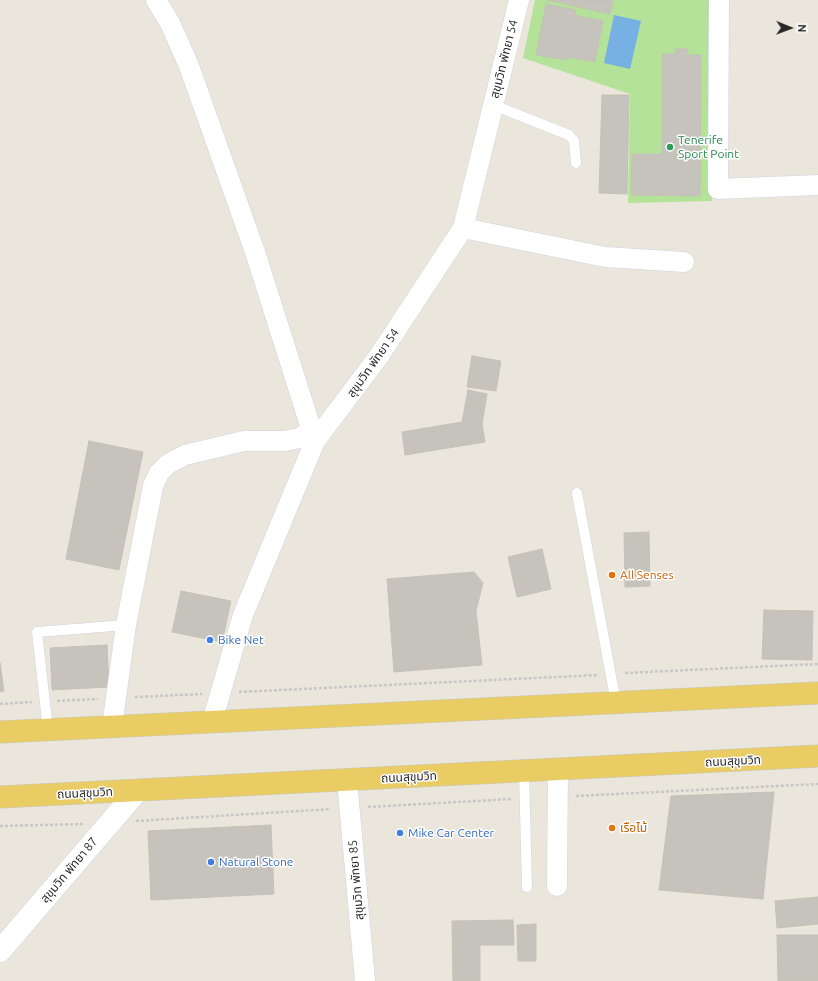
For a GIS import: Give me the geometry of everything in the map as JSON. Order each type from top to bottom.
[{"type":"highway","points":[[0,732],[818,693]]},
{"type":"highway","name":"ถนนสุขุมวิท","points":[[0,797],[818,756]]},
{"type":"street","points":[[112,727],[126,625],[153,486],[160,473],[168,464],[184,455],[244,441],[285,441],[314,435],[255,252],[189,66],[170,23],[156,0]]},
{"type":"street","name":"สุขุมวิท พัทยา 54","points":[[212,722],[243,615],[314,435],[379,356],[463,228],[519,0]]},
{"type":"street","points":[[719,0],[718,189],[818,185]]},
{"type":"street","points":[[463,228],[605,257],[684,262]]},
{"type":"street","points":[[557,886],[558,769]]},
{"type":"street","name":"สุขุมวิท พัทยา 85","points":[[347,780],[366,981]]},
{"type":"street","name":"สุขุมวิท พัทยา 87","points":[[0,951],[108,823],[138,790]]},
{"type":"lane","points":[[493,105],[569,135],[574,141],[576,163]]},
{"type":"lane","points":[[577,493],[616,703]]},
{"type":"lane","points":[[48,730],[37,632],[126,625]]},
{"type":"lane","points":[[524,771],[526,887]]},
{"type":"path","points":[[0,704],[818,664]]},
{"type":"path","points":[[558,797],[818,784]]},
{"type":"path","points":[[0,826],[108,823],[524,799]]},
{"type":"green space","name":"Tenerife Sport Point","points":[[535,0],[712,0],[712,201],[628,203],[630,94],[523,58]]},
{"type":"water","points":[[614,15],[641,21],[630,69],[604,63]]},
{"type":"building","points":[[547,0],[613,0],[610,14]]},
{"type":"building","points":[[546,4],[576,10],[575,15],[603,21],[595,62],[567,57],[566,60],[536,55]]},
{"type":"building","points":[[675,49],[687,49],[687,55],[701,55],[700,196],[631,195],[632,154],[662,154],[662,54],[675,54]]},
{"type":"building","points":[[602,95],[629,95],[627,194],[599,193]]},
{"type":"building","points":[[472,356],[501,361],[496,391],[467,387]]},
{"type":"building","points":[[468,390],[487,394],[482,424],[485,442],[405,455],[402,432],[462,422]]},
{"type":"building","points":[[89,441],[143,452],[119,570],[66,559]]},
{"type":"building","points":[[649,532],[650,586],[625,587],[624,533]]},
{"type":"building","points":[[542,549],[551,589],[517,597],[508,557]]},
{"type":"building","points":[[474,572],[483,583],[476,611],[482,665],[394,672],[387,579]]},
{"type":"building","points":[[181,591],[231,601],[222,642],[172,632]]},
{"type":"building","points":[[764,610],[813,611],[812,660],[762,659]]},
{"type":"building","points":[[107,645],[109,687],[52,690],[50,648]]},
{"type":"building","points":[[0,663],[4,691],[0,692]]},
{"type":"building","points":[[774,792],[763,899],[659,890],[671,796]]},
{"type":"building","name":"Natural Stone","points":[[271,825],[274,894],[151,900],[148,831]]},
{"type":"building","points":[[818,897],[818,924],[777,928],[775,901]]},
{"type":"building","points":[[513,920],[514,945],[480,945],[480,981],[453,981],[452,921]]},
{"type":"building","points":[[536,924],[536,961],[518,961],[517,925]]},
{"type":"building","points":[[777,935],[818,935],[818,981],[778,981]]},
{"type":"place","name":"Tenerife Sport Point","points":[[670,147]]},
{"type":"place","name":"All Senses","points":[[612,575]]},
{"type":"place","name":"Bike Net","points":[[210,640]]},
{"type":"place","name":"เรือไม้","points":[[612,828]]},
{"type":"place","name":"Mike Car Center","points":[[400,833]]},
{"type":"place","name":"Natural Stone","points":[[211,862]]}]
